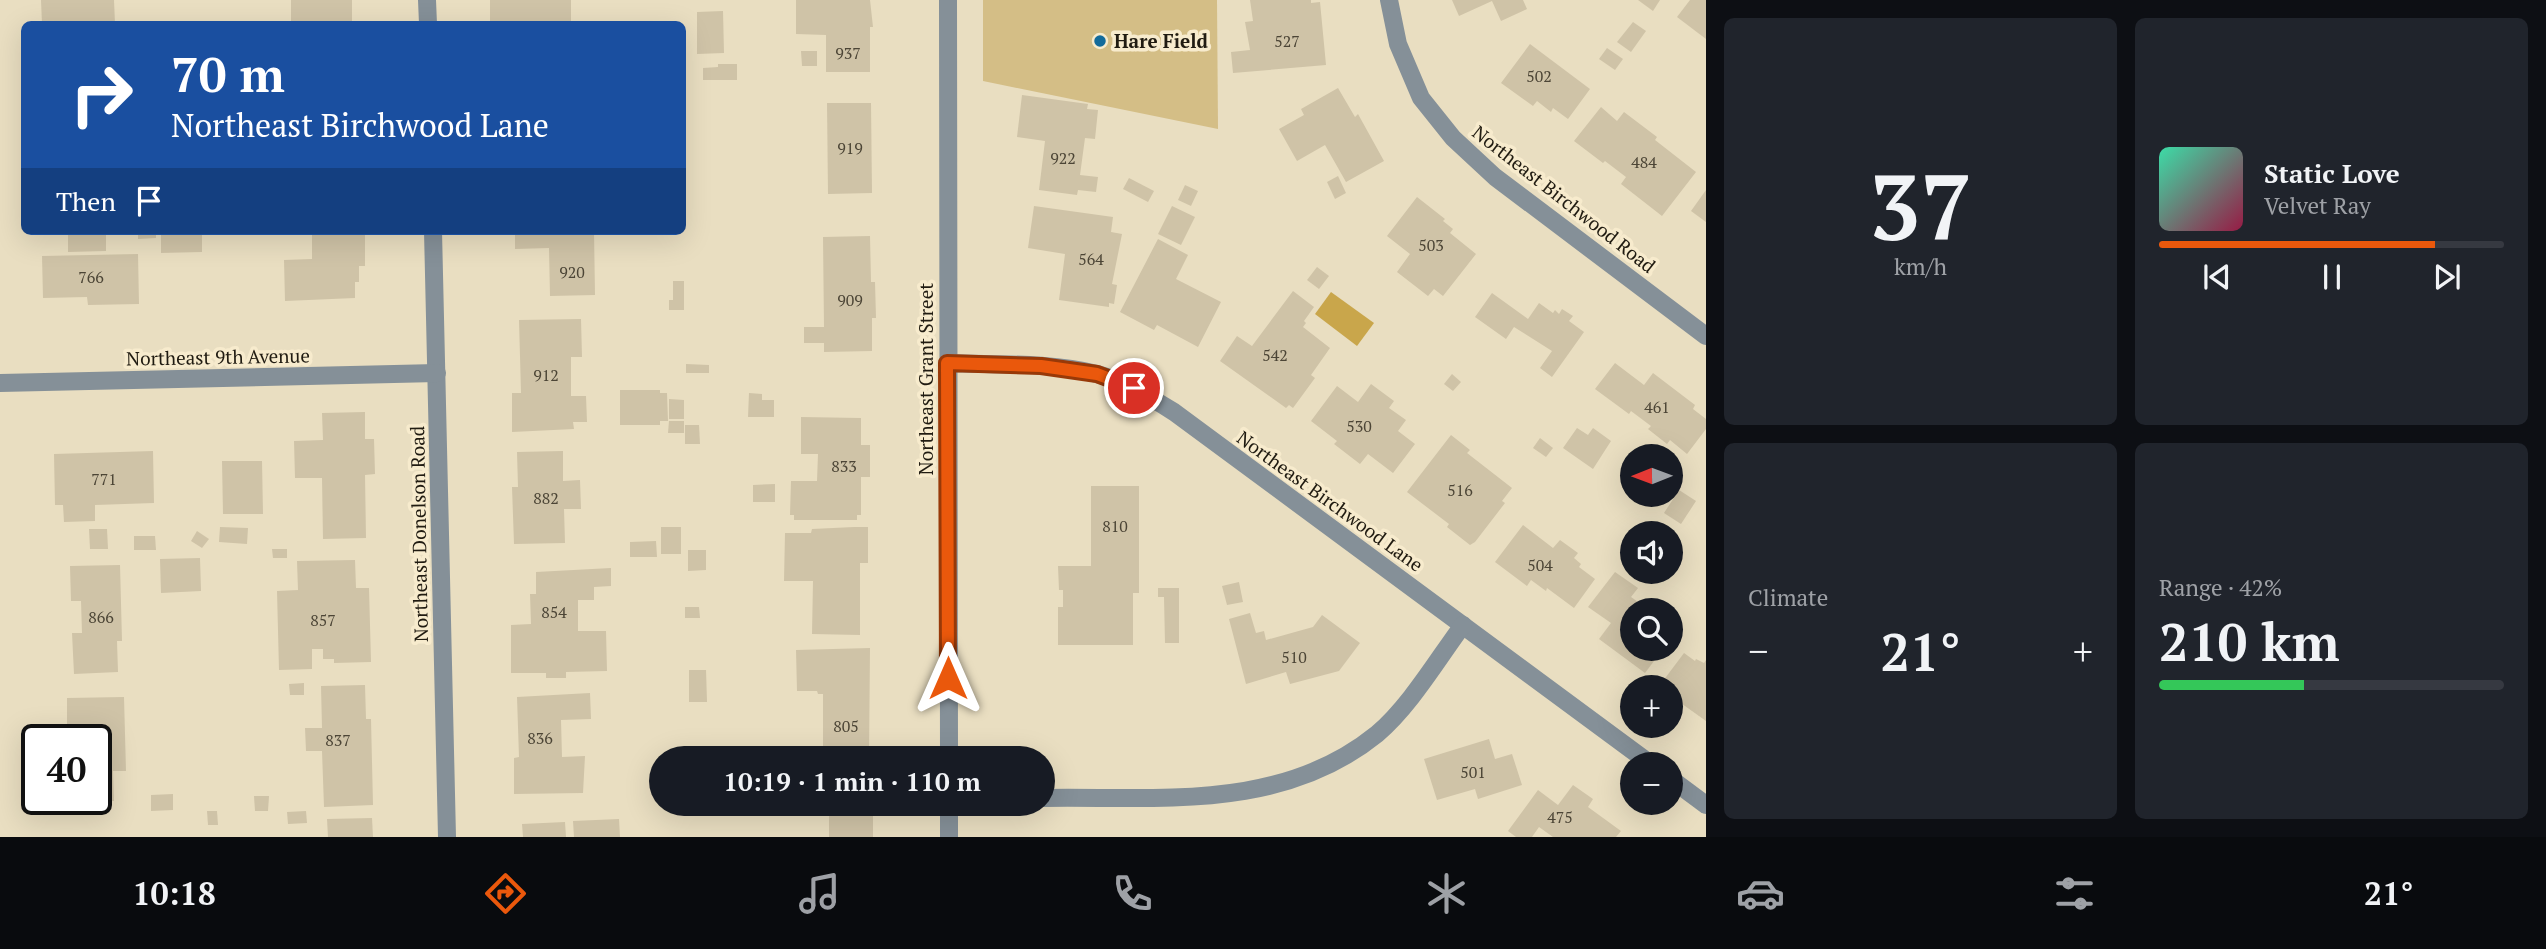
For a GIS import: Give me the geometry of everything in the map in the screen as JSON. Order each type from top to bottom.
[{"type":"street","points":[[427,0],[428,21]]},
{"type":"street","name":"Northeast Grant Street","points":[[948,0],[948,746]]},
{"type":"street","name":"Northeast Birchwood Road","points":[[1389,0],[1398,44],[1421,98],[1453,138],[1495,177],[1706,336]]},
{"type":"street","name":"Northeast Donelson Road","points":[[433,235],[447,837]]},
{"type":"street","name":"Northeast Birchwood Lane","points":[[947,363],[1041,366],[1097,374],[1134,388],[1174,412],[1634,752]]},
{"type":"street","name":"Northeast 9th Avenue","points":[[0,383],[437,373]]},
{"type":"street","points":[[1055,798],[1212,795],[1286,783],[1312,773],[1377,734],[1398,713],[1463,625]]},
{"type":"street","points":[[1683,788],[1706,805]]},
{"type":"street","points":[[949,816],[949,837]]},
{"type":"shaded area","name":"Hare Field","points":[[983,0],[1217,0],[1218,129],[983,81]]},
{"type":"shaded area","points":[[1331,292],[1374,323],[1357,346],[1315,314]]},
{"type":"building","points":[[41,0],[114,0],[115,21],[42,21]]},
{"type":"building","points":[[291,0],[352,0],[352,21],[291,21]]},
{"type":"building","points":[[490,0],[571,0],[571,21],[490,21]]},
{"type":"building","points":[[796,0],[870,0],[873,27],[870,27],[870,72],[826,72],[826,35],[796,34]]},
{"type":"building","points":[[1250,0],[1320,2],[1326,65],[1233,73],[1231,52],[1250,50],[1245,22],[1253,21]]},
{"type":"building","points":[[1452,0],[1523,0],[1527,9],[1501,21],[1492,1],[1459,16]]},
{"type":"building","points":[[1638,0],[1660,0],[1653,11]]},
{"type":"building","points":[[1690,0],[1706,0],[1706,39],[1677,17]]},
{"type":"building","points":[[723,11],[724,53],[697,54],[697,12]]},
{"type":"building","points":[[1633,22],[1646,31],[1631,52],[1617,42]]},
{"type":"building","points":[[1530,44],[1590,89],[1568,119],[1553,108],[1551,112],[1537,101],[1533,106],[1501,83]]},
{"type":"building","points":[[1607,48],[1623,59],[1615,70],[1599,59]]},
{"type":"building","points":[[801,51],[817,51],[817,66],[802,66]]},
{"type":"building","points":[[718,64],[737,64],[737,80],[703,80],[703,68],[718,67]]},
{"type":"building","points":[[1338,88],[1355,117],[1358,114],[1384,161],[1346,182],[1325,145],[1297,161],[1279,129],[1304,115],[1301,109]]},
{"type":"building","points":[[1022,95],[1088,104],[1087,109],[1098,110],[1095,139],[1085,138],[1080,175],[1098,177],[1096,192],[1078,190],[1077,195],[1039,190],[1045,141],[1017,137]]},
{"type":"building","points":[[827,103],[871,103],[872,193],[828,194]]},
{"type":"building","points":[[1601,107],[1617,121],[1624,112],[1696,172],[1662,216],[1621,184],[1626,177],[1574,141]]},
{"type":"building","points":[[1338,176],[1346,193],[1335,199],[1327,182]]},
{"type":"building","points":[[1129,178],[1154,191],[1148,202],[1123,189]]},
{"type":"building","points":[[1185,185],[1198,191],[1191,206],[1178,200]]},
{"type":"building","points":[[1706,190],[1706,222],[1691,211]]},
{"type":"building","points":[[1417,197],[1445,219],[1443,221],[1453,229],[1450,233],[1476,254],[1443,296],[1434,289],[1428,296],[1397,272],[1410,254],[1387,236]]},
{"type":"building","points":[[1034,206],[1113,217],[1111,232],[1122,234],[1112,284],[1117,285],[1114,304],[1109,303],[1109,307],[1059,300],[1065,254],[1028,248]]},
{"type":"building","points":[[1172,206],[1195,217],[1181,245],[1158,234]]},
{"type":"building","points":[[68,235],[106,235],[106,251],[68,252]]},
{"type":"building","points":[[138,235],[156,235],[156,238],[138,239]]},
{"type":"building","points":[[161,235],[202,235],[202,252],[161,253]]},
{"type":"building","points":[[312,235],[365,235],[365,266],[359,266],[355,298],[285,301],[284,260],[312,259]]},
{"type":"building","points":[[515,235],[594,235],[595,295],[550,296],[549,248],[515,249]]},
{"type":"building","points":[[870,236],[871,282],[875,282],[876,318],[872,318],[872,351],[824,352],[824,343],[804,343],[804,327],[824,327],[823,237]]},
{"type":"building","points":[[1158,239],[1188,255],[1176,279],[1221,302],[1198,347],[1157,325],[1154,330],[1120,312]]},
{"type":"building","points":[[138,254],[139,304],[88,305],[87,297],[43,298],[42,256]]},
{"type":"building","points":[[1317,267],[1329,276],[1319,289],[1307,280]]},
{"type":"building","points":[[673,281],[684,281],[684,310],[669,310],[669,300],[673,300]]},
{"type":"building","points":[[1293,291],[1314,307],[1303,327],[1330,348],[1311,375],[1315,378],[1293,408],[1289,405],[1286,408],[1220,361],[1237,336],[1252,346]]},
{"type":"building","points":[[1492,293],[1528,319],[1539,303],[1553,313],[1555,310],[1559,314],[1562,309],[1573,316],[1569,321],[1584,332],[1552,377],[1540,368],[1552,351],[1514,327],[1506,339],[1475,317]]},
{"type":"building","points":[[581,319],[582,357],[571,357],[571,396],[586,396],[587,422],[573,422],[574,429],[512,432],[512,393],[521,393],[519,320]]},
{"type":"building","points":[[1615,363],[1644,385],[1653,373],[1695,405],[1693,409],[1706,419],[1706,429],[1687,454],[1684,452],[1684,444],[1675,444],[1670,440],[1667,444],[1648,429],[1651,426],[1631,411],[1629,414],[1595,389]]},
{"type":"building","points":[[686,364],[709,365],[709,373],[686,373]]},
{"type":"building","points":[[1452,374],[1461,382],[1453,391],[1444,384]]},
{"type":"building","points":[[1371,384],[1394,401],[1389,408],[1406,420],[1398,431],[1415,444],[1393,473],[1368,454],[1360,464],[1334,444],[1337,441],[1311,421],[1337,386],[1358,402]]},
{"type":"building","points":[[620,390],[660,390],[660,393],[667,393],[668,421],[660,421],[660,425],[620,425]]},
{"type":"building","points":[[749,393],[762,394],[762,400],[774,400],[774,417],[748,417]]},
{"type":"building","points":[[669,399],[684,400],[684,419],[669,419]]},
{"type":"building","points":[[365,412],[365,439],[374,439],[375,474],[365,475],[366,538],[323,539],[322,478],[295,478],[294,441],[323,440],[322,413]]},
{"type":"building","points":[[801,417],[861,418],[861,445],[870,445],[870,477],[861,477],[861,515],[857,515],[857,520],[794,520],[794,515],[790,515],[791,481],[817,481],[818,454],[801,454]]},
{"type":"building","points":[[669,421],[684,421],[684,433],[668,433]]},
{"type":"building","points":[[685,425],[699,425],[700,444],[685,444]]},
{"type":"building","points":[[1577,428],[1588,435],[1593,428],[1611,441],[1593,469],[1563,448]]},
{"type":"building","points":[[1451,435],[1470,450],[1467,453],[1512,488],[1502,501],[1505,503],[1470,545],[1447,527],[1449,524],[1407,492]]},
{"type":"building","points":[[1540,438],[1553,448],[1546,457],[1533,448]]},
{"type":"building","points":[[153,451],[154,503],[95,505],[95,521],[64,522],[63,505],[55,505],[54,454]]},
{"type":"building","points":[[563,451],[563,481],[580,480],[581,509],[564,509],[565,543],[514,544],[512,487],[518,487],[517,452]]},
{"type":"building","points":[[222,461],[262,461],[263,514],[223,514]]},
{"type":"building","points":[[775,484],[775,502],[753,502],[753,485]]},
{"type":"building","points":[[1091,486],[1139,486],[1139,593],[1133,593],[1133,645],[1058,645],[1058,607],[1063,607],[1063,590],[1059,590],[1058,566],[1091,566]]},
{"type":"building","points":[[1684,493],[1696,501],[1683,521],[1676,521],[1664,513],[1667,508],[1684,508]]},
{"type":"building","points":[[1523,525],[1553,548],[1560,540],[1578,553],[1574,558],[1581,564],[1579,567],[1595,579],[1574,608],[1531,580],[1527,586],[1495,562]]},
{"type":"building","points":[[220,527],[248,528],[247,544],[219,542]]},
{"type":"building","points":[[661,527],[681,527],[681,554],[661,554]]},
{"type":"building","points":[[868,527],[868,563],[860,563],[860,635],[812,634],[813,581],[784,581],[785,533]]},
{"type":"building","points":[[89,529],[107,529],[108,549],[90,549]]},
{"type":"building","points":[[197,531],[209,539],[202,548],[191,541]]},
{"type":"building","points":[[134,536],[155,536],[156,550],[134,550]]},
{"type":"building","points":[[656,541],[657,557],[630,557],[630,542]]},
{"type":"building","points":[[272,549],[287,549],[287,558],[273,558]]},
{"type":"building","points":[[688,550],[706,550],[706,570],[688,571]]},
{"type":"building","points":[[200,558],[201,591],[161,593],[160,559]]},
{"type":"building","points":[[355,560],[356,588],[369,588],[371,662],[334,663],[334,659],[323,659],[323,649],[312,649],[312,669],[279,670],[277,591],[298,590],[297,561]]},
{"type":"building","points":[[120,565],[122,641],[117,641],[118,672],[74,674],[72,633],[82,633],[81,601],[71,601],[70,566]]},
{"type":"building","points":[[611,568],[611,586],[594,587],[594,600],[578,600],[578,631],[606,631],[607,671],[566,672],[566,678],[546,678],[546,673],[511,673],[511,625],[531,624],[530,594],[536,594],[536,572]]},
{"type":"building","points":[[1615,572],[1620,575],[1620,584],[1632,584],[1638,588],[1632,598],[1620,598],[1620,655],[1599,639],[1611,623],[1588,607]]},
{"type":"building","points":[[1239,582],[1243,602],[1227,605],[1222,586]]},
{"type":"building","points":[[1158,588],[1179,588],[1179,643],[1165,643],[1164,597],[1158,597]]},
{"type":"building","points":[[685,607],[699,607],[700,618],[685,618]]},
{"type":"building","points":[[1250,613],[1256,633],[1264,631],[1266,640],[1313,627],[1322,615],[1360,643],[1339,671],[1290,684],[1286,672],[1246,684],[1229,619]]},
{"type":"building","points":[[870,648],[869,746],[823,746],[823,694],[818,694],[817,691],[797,691],[796,650]]},
{"type":"building","points":[[1683,654],[1695,661],[1696,659],[1704,663],[1706,660],[1706,721],[1683,705],[1683,675],[1668,675],[1678,661],[1683,661]]},
{"type":"building","points":[[1629,661],[1654,661],[1645,673]]},
{"type":"building","points":[[689,670],[706,670],[707,702],[689,702]]},
{"type":"building","points":[[304,683],[304,695],[290,695],[289,684]]},
{"type":"building","points":[[365,685],[366,719],[371,719],[373,805],[324,807],[322,751],[306,751],[305,728],[322,728],[321,686]]},
{"type":"building","points":[[590,693],[591,719],[561,720],[562,757],[585,756],[583,793],[514,794],[514,758],[519,757],[517,697]]},
{"type":"building","points":[[124,697],[126,771],[113,771],[114,801],[112,801],[112,724],[67,724],[67,698]]},
{"type":"building","points":[[1489,739],[1495,759],[1512,754],[1522,785],[1478,799],[1475,789],[1437,800],[1424,759]]},
{"type":"building","points":[[1573,785],[1593,799],[1588,807],[1621,831],[1616,837],[1553,837],[1539,827],[1532,837],[1516,837],[1508,831],[1538,790],[1558,805]]},
{"type":"building","points":[[173,794],[173,810],[151,811],[151,795]]},
{"type":"building","points":[[254,796],[269,796],[268,811],[255,811]]},
{"type":"building","points":[[207,811],[217,811],[218,825],[208,825]]},
{"type":"building","points":[[306,811],[307,823],[288,824],[287,812]]},
{"type":"building","points":[[829,816],[873,816],[873,837],[829,837]]},
{"type":"building","points":[[372,818],[373,837],[328,837],[327,819]]},
{"type":"building","points":[[619,819],[620,837],[574,837],[573,821]]},
{"type":"building","points":[[565,822],[566,837],[523,837],[522,824]]},
{"type":"place","name":"Hare Field","points":[[1100,41]]},
{"type":"route","points":[[948,678],[947,363],[1041,366],[1097,374],[1134,388]]}]
